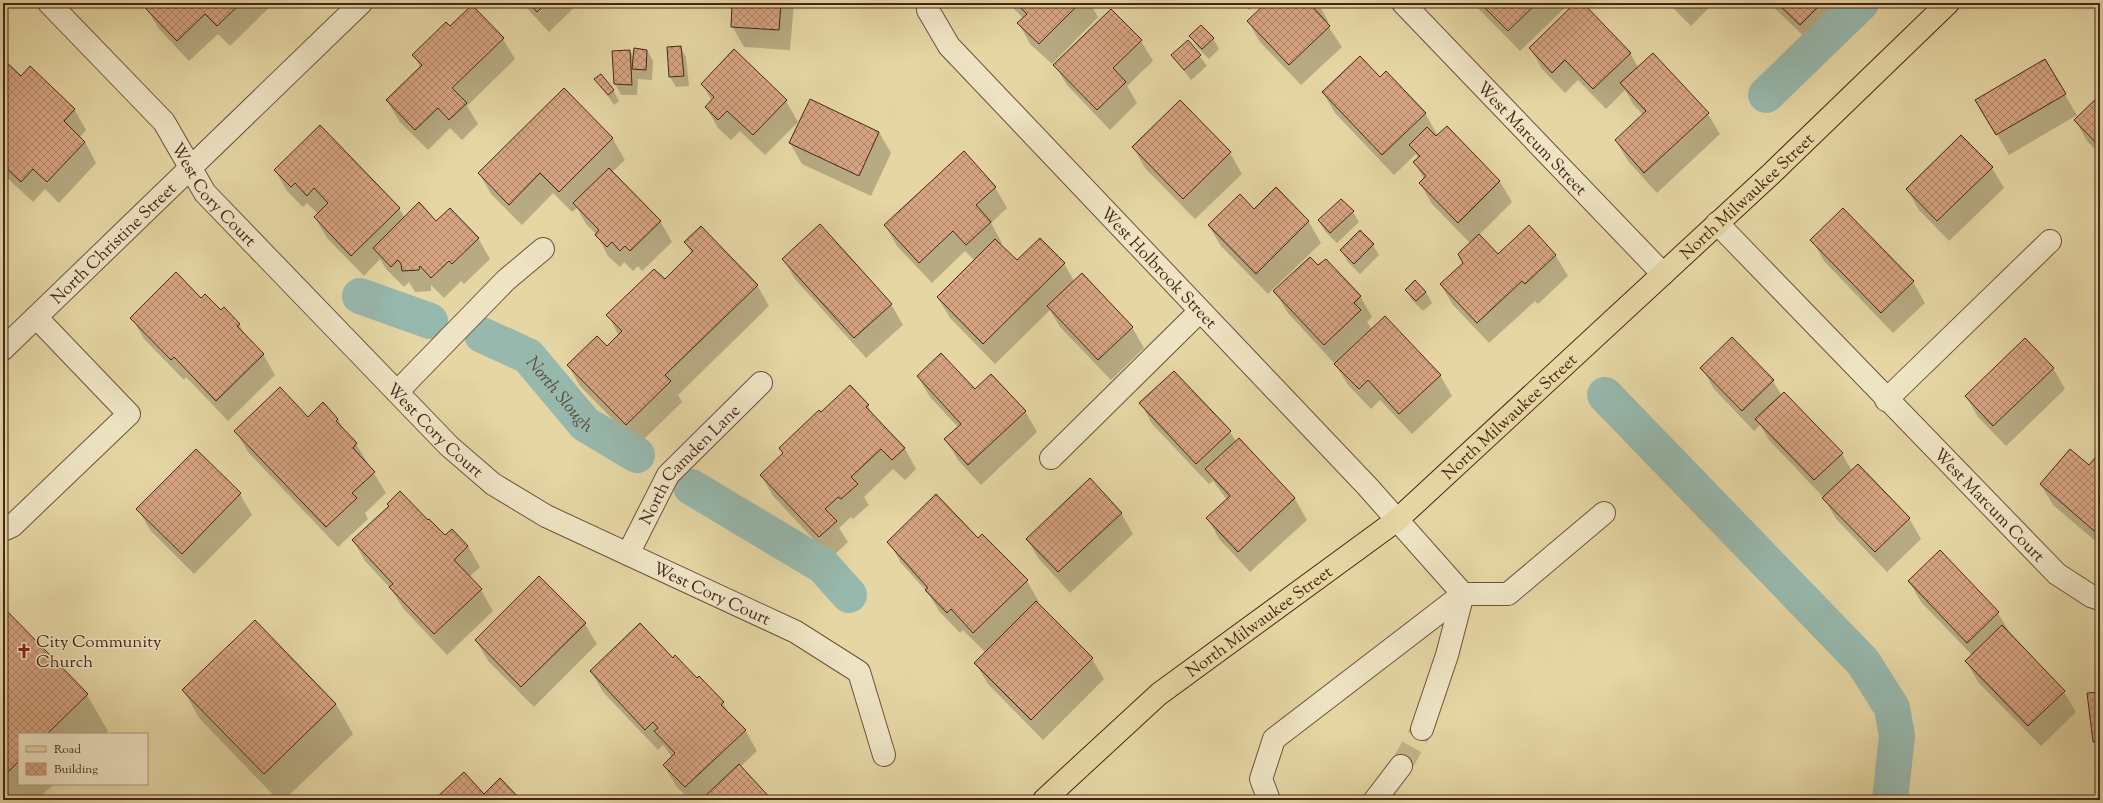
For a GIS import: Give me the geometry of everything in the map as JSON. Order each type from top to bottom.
[{"type":"main road","name":"North Milwaukee Street","points":[[1044,800],[1159,694],[1397,520],[1771,174],[1948,3]]},
{"type":"street","name":"West Cory Court","points":[[49,3],[164,122],[205,193],[449,446],[493,484],[546,516],[796,632],[859,672],[884,755]]},
{"type":"street","name":"North Christine Street","points":[[3,349],[191,169],[361,3]]},
{"type":"street","name":"West Marcum Street","points":[[1403,3],[1663,274]]},
{"type":"street","name":"West Holbrook Street","points":[[929,6],[949,46],[1397,520],[1463,594]]},
{"type":"street","name":"West Marcum Court","points":[[1716,224],[2057,574],[2092,596],[2100,599]]},
{"type":"street","points":[[1886,400],[2050,242]]},
{"type":"street","points":[[397,392],[506,280],[543,249]]},
{"type":"street","points":[[1051,458],[1200,310]]},
{"type":"street","points":[[3,530],[12,526],[129,414],[36,317]]},
{"type":"street","name":"North Camden Lane","points":[[628,554],[668,475],[761,383]]},
{"type":"street","points":[[1269,800],[1261,779],[1274,739],[1463,594],[1508,594],[1604,513]]},
{"type":"street","points":[[1422,729],[1447,655],[1463,594]]},
{"type":"street","points":[[1375,800],[1401,766]]},
{"type":"building","points":[[151,3],[241,3],[217,26],[205,14],[177,41],[146,9]]},
{"type":"building","points":[[529,3],[546,3],[537,12]]},
{"type":"building","points":[[732,3],[781,3],[779,30],[731,27]]},
{"type":"building","points":[[1016,3],[1080,3],[1039,44],[1017,23],[1027,14]]},
{"type":"building","points":[[1266,3],[1314,3],[1311,5],[1330,26],[1289,65],[1247,21]]},
{"type":"building","points":[[1480,3],[1537,3],[1508,31]]},
{"type":"building","points":[[1575,3],[1583,3],[1631,53],[1593,89],[1565,60],[1552,73],[1529,48]]},
{"type":"building","points":[[1777,3],[1822,3],[1800,25]]},
{"type":"building","points":[[472,5],[504,38],[452,88],[467,103],[449,120],[438,108],[415,130],[386,100],[422,65],[412,55],[446,22],[450,26]]},
{"type":"building","points":[[1111,9],[1142,40],[1113,68],[1126,82],[1097,110],[1053,65]]},
{"type":"building","points":[[1201,25],[1214,38],[1202,49],[1189,36]]},
{"type":"building","points":[[1188,40],[1201,55],[1184,70],[1171,55]]},
{"type":"building","points":[[681,46],[684,76],[669,77],[667,47]]},
{"type":"building","points":[[634,48],[647,50],[646,70],[632,69]]},
{"type":"building","points":[[734,49],[787,100],[753,135],[727,111],[718,120],[705,107],[714,97],[701,84]]},
{"type":"building","points":[[630,50],[632,85],[614,84],[612,51]]},
{"type":"building","points":[[1653,53],[1709,113],[1644,173],[1615,140],[1646,111],[1620,83]]},
{"type":"building","points":[[1360,56],[1380,77],[1386,71],[1426,113],[1382,155],[1322,92]]},
{"type":"building","points":[[3,59],[21,76],[30,66],[75,109],[64,121],[85,142],[47,182],[33,169],[21,182],[3,165]]},
{"type":"building","points":[[2045,59],[2066,94],[1996,135],[1975,100]]},
{"type":"building","points":[[601,74],[614,90],[608,95],[594,79]]},
{"type":"building","points":[[564,88],[613,138],[559,192],[540,173],[509,205],[478,173]]},
{"type":"building","points":[[2100,95],[2100,147],[2074,120]]},
{"type":"building","points":[[810,99],[879,132],[859,176],[789,143]]},
{"type":"building","points":[[1180,100],[1231,152],[1183,199],[1132,147]]},
{"type":"building","points":[[320,125],[400,208],[351,256],[314,217],[328,203],[314,188],[307,196],[295,183],[291,187],[274,170]]},
{"type":"building","points":[[1447,126],[1500,181],[1458,223],[1419,183],[1426,176],[1413,162],[1420,156],[1409,145],[1427,127],[1436,136]]},
{"type":"building","points":[[1961,135],[1993,167],[1937,221],[1906,189]]},
{"type":"building","points":[[964,151],[996,187],[976,205],[991,222],[966,245],[953,231],[919,263],[884,225]]},
{"type":"building","points":[[609,168],[661,221],[630,251],[625,246],[620,251],[612,242],[607,247],[595,235],[599,230],[573,203]]},
{"type":"building","points":[[1276,187],[1309,221],[1256,274],[1208,225],[1240,194],[1254,209]]},
{"type":"building","points":[[1341,199],[1354,211],[1330,233],[1318,220]]},
{"type":"building","points":[[419,202],[436,221],[450,208],[479,238],[452,264],[449,261],[431,278],[420,266],[419,270],[402,271],[401,264],[398,260],[391,267],[373,248]]},
{"type":"building","points":[[1843,208],[1914,281],[1881,313],[1810,240]]},
{"type":"building","points":[[820,224],[892,304],[854,338],[782,259]]},
{"type":"building","points":[[1529,225],[1556,255],[1525,284],[1522,281],[1477,323],[1440,284],[1463,263],[1458,254],[1479,234],[1498,254]]},
{"type":"building","points":[[701,226],[758,285],[665,375],[671,381],[626,425],[567,365],[597,336],[607,346],[622,331],[606,315],[654,269],[665,279],[693,251],[684,242]]},
{"type":"building","points":[[1360,230],[1374,244],[1354,264],[1340,250]]},
{"type":"building","points":[[1040,238],[1065,263],[983,344],[937,297],[995,239],[1017,260]]},
{"type":"building","points":[[1310,257],[1318,265],[1326,259],[1361,296],[1354,303],[1361,310],[1324,345],[1273,291]]},
{"type":"building","points":[[176,272],[201,298],[205,294],[221,310],[224,307],[240,324],[237,326],[264,354],[216,401],[174,357],[171,360],[130,318]]},
{"type":"building","points":[[1082,273],[1133,327],[1098,360],[1047,306]]},
{"type":"building","points":[[1415,280],[1426,292],[1416,301],[1405,290]]},
{"type":"building","points":[[1385,316],[1441,375],[1399,414],[1368,380],[1359,389],[1334,364]]},
{"type":"building","points":[[1732,337],[1774,380],[1742,411],[1700,368]]},
{"type":"building","points":[[2025,338],[2054,368],[1993,426],[1965,396]]},
{"type":"building","points":[[941,353],[975,389],[991,374],[1026,411],[968,465],[944,439],[961,424],[917,376]]},
{"type":"building","points":[[1174,371],[1231,431],[1196,464],[1139,403]]},
{"type":"building","points":[[850,385],[869,405],[866,407],[905,448],[892,460],[881,449],[851,477],[858,484],[841,499],[838,497],[825,509],[837,521],[819,537],[760,475],[783,453],[779,448],[819,410],[821,412]]},
{"type":"building","points":[[280,387],[308,417],[323,402],[338,419],[336,421],[357,443],[353,448],[375,472],[352,493],[357,498],[326,527],[234,431]]},
{"type":"building","points":[[1784,392],[1843,453],[1814,480],[1755,419]]},
{"type":"building","points":[[1239,438],[1295,498],[1238,552],[1206,518],[1230,496],[1205,469]]},
{"type":"building","points":[[196,449],[241,493],[182,554],[136,509]]},
{"type":"building","points":[[2070,449],[2089,465],[2100,452],[2100,536],[2040,484]]},
{"type":"building","points":[[1858,464],[1910,518],[1875,552],[1822,498]]},
{"type":"building","points":[[1090,478],[1122,513],[1058,572],[1026,539]]},
{"type":"building","points":[[400,491],[445,535],[452,529],[468,546],[454,560],[482,589],[434,634],[389,587],[393,584],[352,540],[389,506],[387,504]]},
{"type":"building","points":[[936,494],[978,538],[982,534],[1028,580],[973,633],[951,609],[947,613],[925,590],[928,588],[887,542]]},
{"type":"building","points":[[1940,550],[1999,612],[1967,643],[1908,581]]},
{"type":"building","points":[[539,576],[586,623],[521,687],[475,640]]},
{"type":"building","points":[[1036,601],[1093,658],[1031,720],[974,663]]},
{"type":"building","name":"City Community Church","points":[[3,607],[88,694],[48,733],[18,733],[18,762],[3,777]]},
{"type":"building","points":[[255,620],[336,704],[264,774],[182,690]]},
{"type":"building","points":[[640,623],[673,658],[675,655],[697,678],[699,676],[724,702],[721,705],[746,730],[685,787],[663,765],[675,753],[654,731],[658,728],[653,722],[645,730],[590,671]]},
{"type":"building","points":[[2002,625],[2065,691],[2028,726],[1965,661]]},
{"type":"building","points":[[2100,692],[2100,741],[2093,742],[2087,693]]},
{"type":"building","points":[[739,764],[772,800],[701,800]]},
{"type":"building","points":[[464,772],[484,794],[500,778],[521,800],[434,800]]},
{"type":"waterway","points":[[1766,95],[1861,3]]},
{"type":"waterway","name":"North Slough","points":[[360,296],[430,321]]},
{"type":"waterway","name":"North Slough","points":[[482,335],[528,356],[585,424],[637,455]]},
{"type":"waterway","points":[[1605,395],[1863,662],[1892,708],[1897,736],[1890,800]]},
{"type":"waterway","name":"North Slough","points":[[691,487],[823,566],[849,595]]},
{"type":"tunnel","points":[[1401,766],[1422,729]]},
{"type":"place","name":"City Community Church","points":[[24,651]]}]
